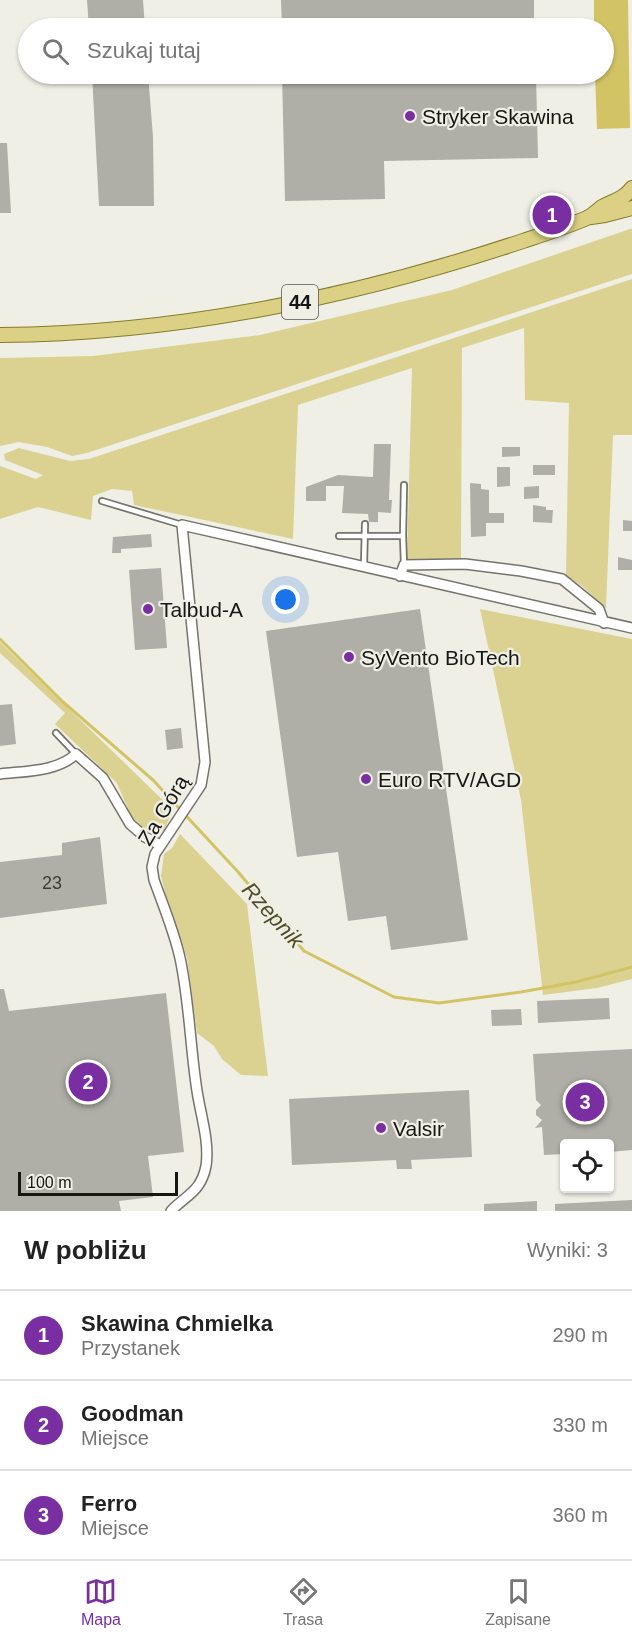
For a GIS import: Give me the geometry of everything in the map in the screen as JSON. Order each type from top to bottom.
[{"type":"main road","name":"44","points":[[0,335],[124,328],[194,321],[321,298],[464,261],[552,232],[589,217],[623,197],[632,188]]},
{"type":"main road","name":"44","points":[[589,217],[632,208]]},
{"type":"street","points":[[182,525],[632,628]]},
{"type":"street","name":"Za Górą","points":[[171,1211],[188,1198],[200,1182],[206,1165],[206,1144],[180,954],[153,880],[155,854],[201,785],[205,762],[182,525]]},
{"type":"street","points":[[400,576],[404,565],[465,564],[562,579],[598,609],[604,623]]},
{"type":"street","points":[[0,774],[56,766],[76,754],[103,778],[130,824],[145,837],[160,845]]},
{"type":"lane","points":[[404,485],[404,565]]},
{"type":"lane","points":[[102,501],[182,525]]},
{"type":"lane","points":[[364,568],[365,524]]},
{"type":"lane","points":[[339,536],[403,536]]},
{"type":"lane","points":[[56,733],[76,754]]},
{"type":"shaded area","points":[[594,0],[628,0],[630,128],[597,129],[595,84],[614,84],[614,18],[594,18]]},
{"type":"shaded area","points":[[632,229],[632,274],[87,453],[72,456],[47,447],[19,442],[0,446],[0,358],[93,356],[260,335],[452,290]]},
{"type":"shaded area","points":[[632,279],[632,435],[613,435],[606,608],[582,586],[566,576],[569,403],[525,400],[524,328],[462,348],[461,559],[407,560],[412,368],[298,405],[293,539],[134,505],[132,491],[112,489],[93,496],[91,520],[38,507],[0,519],[0,466],[36,479],[43,475],[5,460],[4,454],[19,448],[70,461],[89,459]]},
{"type":"shaded area","points":[[480,609],[632,639],[632,979],[597,988],[543,995],[521,800]]},
{"type":"shaded area","points":[[0,642],[173,810],[164,830],[144,829],[132,817],[116,782],[55,724],[65,713],[0,653]]},
{"type":"shaded area","points":[[180,834],[247,904],[268,1076],[241,1075],[222,1059],[214,1046],[197,1033],[187,958],[161,876],[164,854],[172,848]]},
{"type":"building","points":[[87,0],[143,0],[144,18],[88,18]]},
{"type":"building","points":[[281,0],[534,0],[534,18],[282,18]]},
{"type":"building","points":[[93,84],[149,84],[153,137],[154,206],[99,206]]},
{"type":"building","name":"Stryker Skawina","points":[[282,84],[536,84],[538,158],[384,161],[385,199],[285,201]]},
{"type":"building","points":[[0,143],[7,143],[11,213],[0,213]]},
{"type":"building","points":[[374,444],[391,444],[389,500],[392,500],[391,513],[378,512],[378,522],[369,522],[368,514],[342,513],[344,486],[326,486],[326,501],[306,501],[306,487],[338,475],[373,477]]},
{"type":"building","points":[[502,447],[520,447],[520,456],[502,457]]},
{"type":"building","points":[[533,465],[555,465],[555,475],[533,475]]},
{"type":"building","points":[[497,467],[510,467],[510,486],[497,487]]},
{"type":"building","points":[[470,483],[481,484],[481,489],[489,490],[489,513],[504,513],[504,523],[486,523],[486,536],[471,537]]},
{"type":"building","points":[[539,486],[539,498],[524,499],[524,487]]},
{"type":"building","points":[[533,505],[553,510],[552,523],[533,522]]},
{"type":"building","points":[[623,520],[632,521],[632,531],[623,531]]},
{"type":"building","name":"Talbud-A","points":[[151,534],[152,547],[121,549],[121,553],[112,553],[113,537]]},
{"type":"building","points":[[618,557],[632,560],[632,570],[618,570]]},
{"type":"building","name":"Talbud-A","points":[[161,568],[167,648],[135,650],[129,570]]},
{"type":"building","name":"Euro RTV/AGD","points":[[420,609],[468,940],[391,950],[386,916],[348,921],[338,852],[297,857],[266,631]]},
{"type":"building","points":[[12,704],[16,744],[0,746],[0,705]]},
{"type":"building","points":[[181,728],[183,748],[167,750],[165,730]]},
{"type":"building","points":[[100,837],[107,904],[0,918],[0,862],[62,855],[62,843]]},
{"type":"building","points":[[0,989],[4,989],[9,1011],[166,993],[184,1152],[148,1156],[153,1197],[119,1201],[121,1211],[0,1211]]},
{"type":"building","points":[[609,998],[610,1019],[538,1023],[537,1001]]},
{"type":"building","points":[[521,1009],[522,1025],[492,1026],[491,1010]]},
{"type":"building","points":[[632,1049],[632,1150],[614,1152],[614,1139],[560,1139],[560,1154],[544,1155],[542,1127],[535,1128],[542,1120],[536,1115],[536,1110],[541,1105],[536,1100],[533,1054]]},
{"type":"building","name":"Valsir","points":[[469,1090],[472,1157],[411,1160],[412,1169],[397,1169],[396,1160],[292,1165],[289,1099]]},
{"type":"building","points":[[632,1200],[632,1211],[555,1211],[555,1204]]},
{"type":"building","points":[[537,1201],[537,1211],[484,1211],[484,1204]]},
{"type":"waterway","name":"Rzepnik","points":[[0,639],[63,702],[153,780],[239,873],[304,951],[394,997],[439,1003],[576,982],[632,967]]},
{"type":"place","name":"Stryker Skawina","points":[[410,116]]},
{"type":"place","name":"Skawina Chmielka","points":[[552,215]]},
{"type":"place","name":"Talbud-A","points":[[148,609]]},
{"type":"place","name":"SyVento BioTech","points":[[349,657]]},
{"type":"place","name":"Euro RTV/AGD","points":[[366,779]]},
{"type":"place","name":"Goodman","points":[[88,1082]]},
{"type":"place","name":"Ferro","points":[[585,1102]]},
{"type":"place","name":"Valsir","points":[[381,1128]]}]
